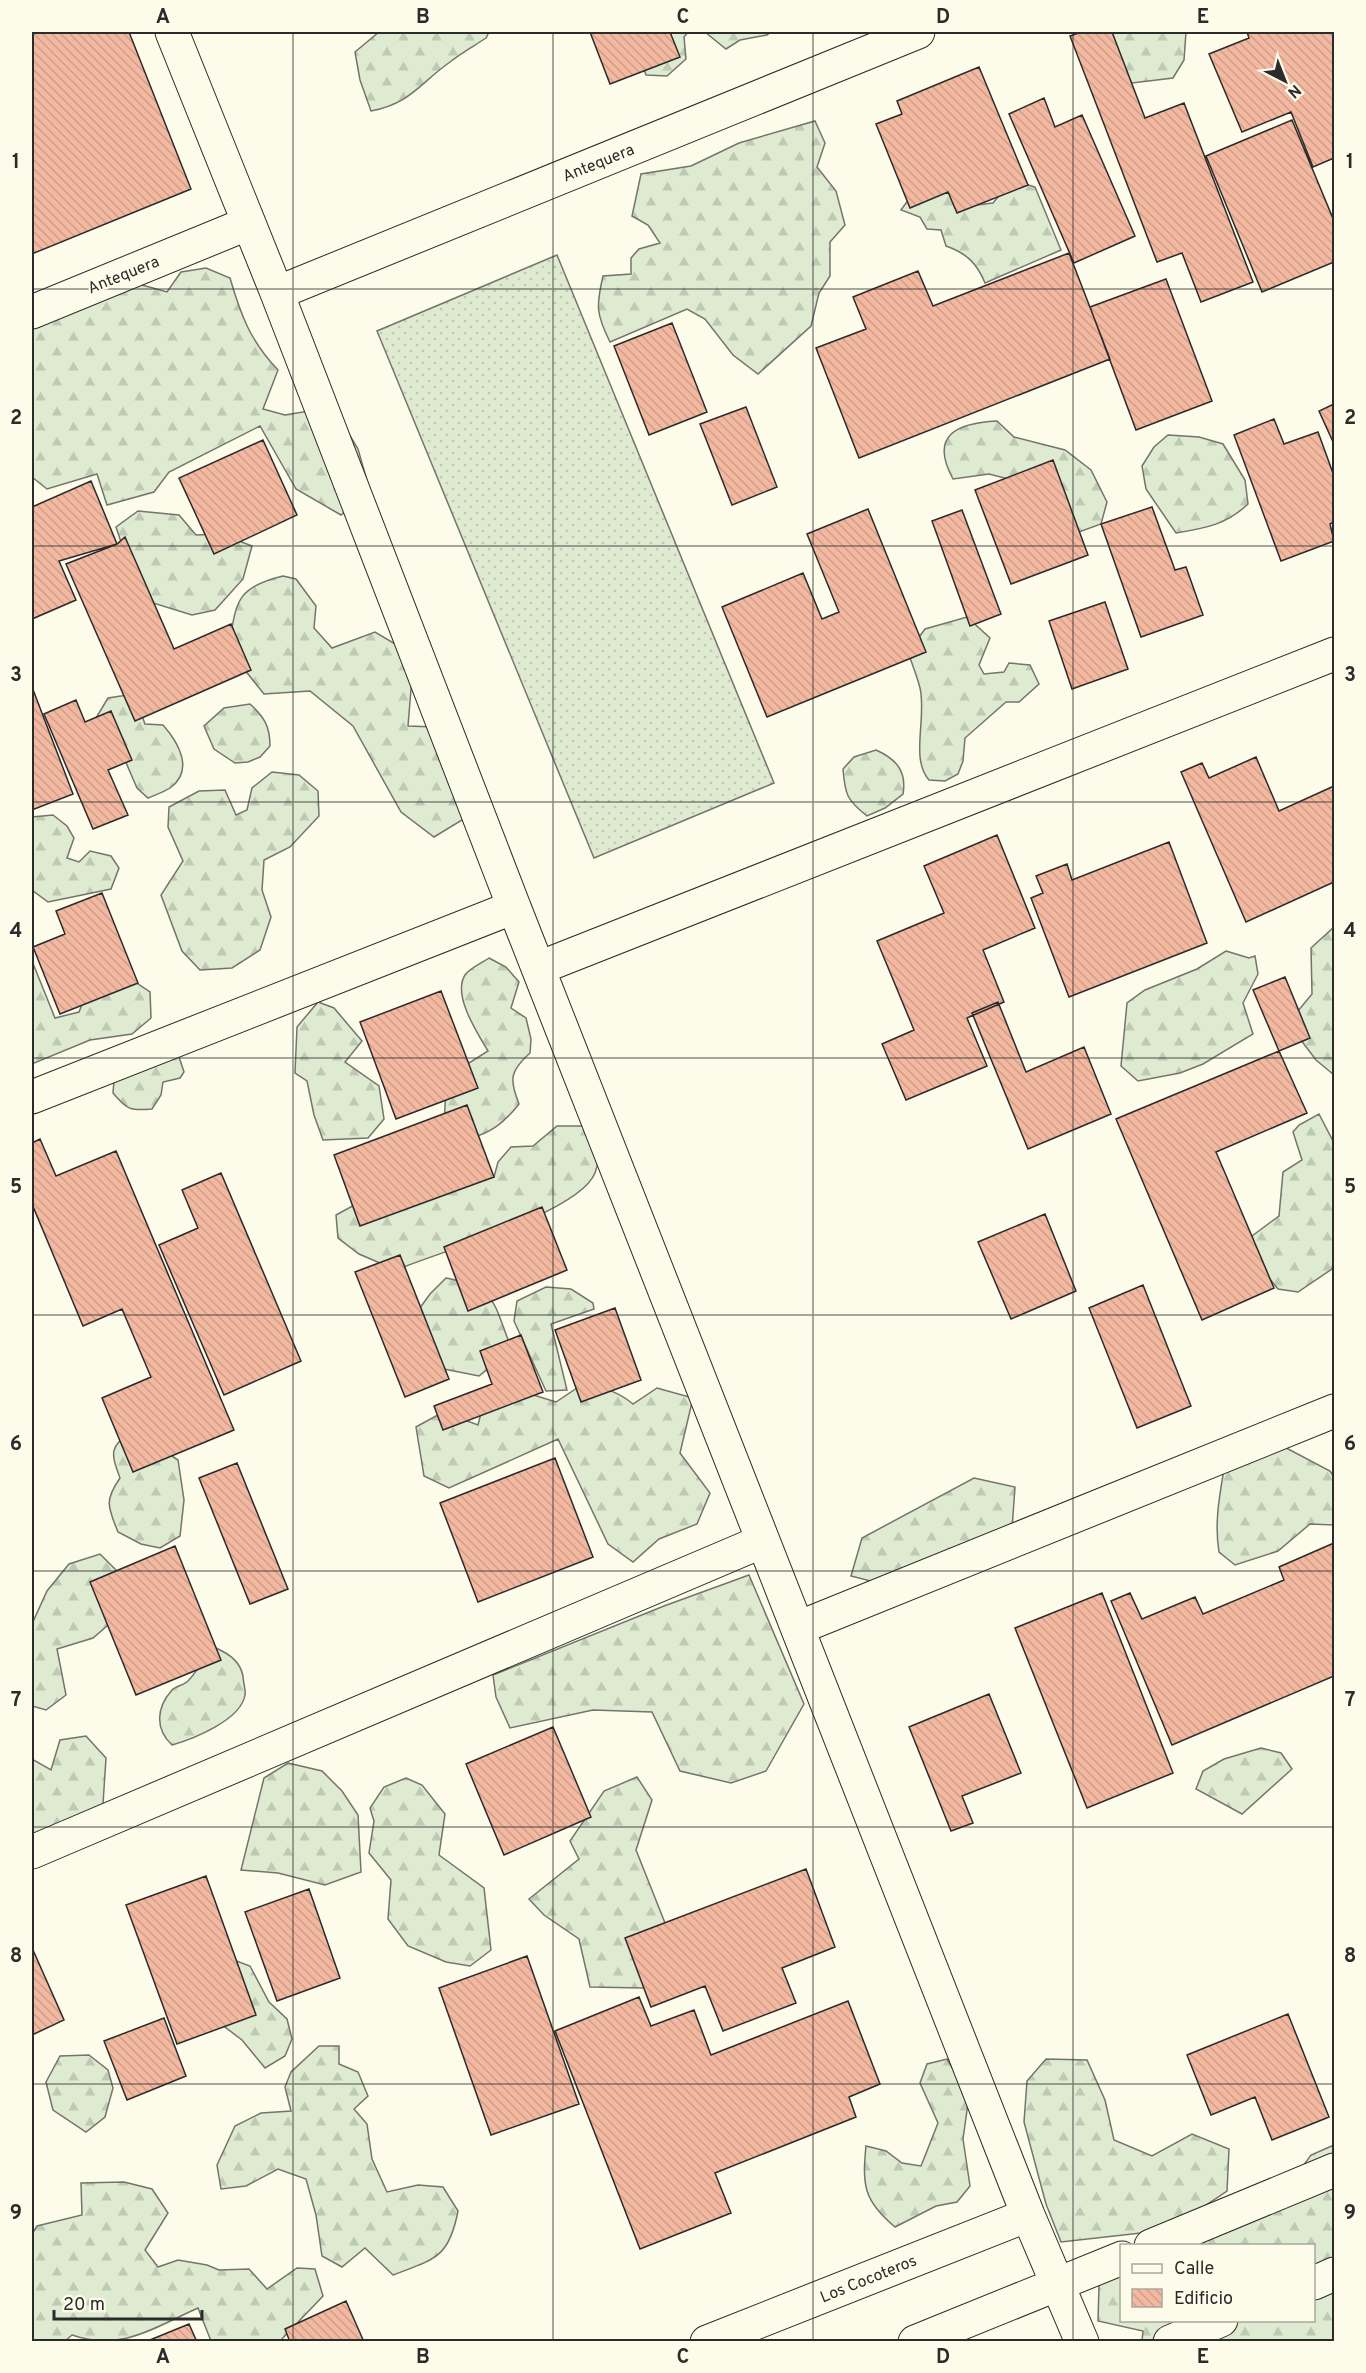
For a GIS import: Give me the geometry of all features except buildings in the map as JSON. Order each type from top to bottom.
[{"type":"street","points":[[172,32],[277,293],[514,907],[1028,2214],[1083,2342]]},
{"type":"street","name":"Antequera","points":[[277,293],[918,32]]},
{"type":"street","name":"Antequera","points":[[32,312],[249,223]]},
{"type":"street","points":[[538,968],[1335,654]]},
{"type":"street","points":[[32,1097],[514,907]]},
{"type":"street","points":[[798,1628],[1335,1411]]},
{"type":"street","points":[[32,1852],[763,1540]]},
{"type":"street","points":[[1156,2244],[1335,2170]]},
{"type":"street","name":"Los Cocoteros","points":[[707,2342],[1028,2214]]},
{"type":"street","points":[[915,2342],[1120,2259]]},
{"type":"street","points":[[1315,2283],[1335,2274]]},
{"type":"street","points":[[1170,2342],[1216,2322]]},
{"type":"green space","points":[[379,32],[489,32],[486,38],[439,70],[414,92],[385,108],[371,111],[360,80],[355,52]]},
{"type":"green space","points":[[611,32],[688,32],[684,37],[686,59],[667,76],[646,75],[641,60],[622,45]]},
{"type":"green space","points":[[705,32],[771,32],[767,35],[740,40],[726,49]]},
{"type":"green space","points":[[1101,32],[1186,32],[1184,60],[1173,78],[1132,83],[1105,50]]},
{"type":"green space","points":[[815,121],[825,143],[817,167],[836,191],[845,225],[830,242],[830,276],[819,293],[811,326],[758,374],[733,355],[705,319],[687,309],[610,342],[599,310],[603,276],[631,274],[631,258],[639,249],[660,243],[648,225],[632,216],[641,174],[691,166],[739,143]]},
{"type":"green space","points":[[1020,182],[1035,187],[1061,250],[985,283],[970,260],[946,246],[941,230],[927,229],[920,217],[901,210],[912,195],[957,185],[966,206],[993,203],[1002,192]]},
{"type":"green space","points":[[557,255],[774,783],[594,858],[377,331]]},
{"type":"green space","points":[[113,262],[142,285],[167,292],[181,272],[206,268],[230,278],[248,328],[278,370],[263,409],[285,415],[333,407],[358,449],[370,491],[341,515],[296,489],[260,426],[169,472],[154,492],[107,505],[97,474],[47,489],[32,477],[32,297]]},
{"type":"green space","points":[[997,421],[1014,437],[1065,450],[1091,470],[1107,502],[1101,524],[1079,532],[1032,485],[989,474],[953,479],[946,464],[944,452],[951,434],[970,425]]},
{"type":"green space","points":[[1168,435],[1199,437],[1223,444],[1245,480],[1248,504],[1223,521],[1176,533],[1146,489],[1142,466],[1154,447]]},
{"type":"green space","points":[[138,511],[179,515],[196,535],[221,534],[252,546],[243,579],[215,610],[192,615],[140,599],[116,527]]},
{"type":"green space","points":[[283,576],[296,579],[316,606],[314,628],[332,648],[375,632],[402,648],[412,677],[408,726],[435,727],[467,817],[434,837],[401,812],[353,726],[310,691],[264,694],[228,649],[233,620],[240,600],[255,586]]},
{"type":"green space","points":[[967,617],[990,638],[979,665],[984,674],[1004,672],[1009,663],[1030,665],[1039,684],[1019,702],[1006,702],[965,738],[963,761],[958,774],[945,781],[929,780],[923,771],[921,761],[922,699],[908,652],[925,629]]},
{"type":"green space","points":[[134,694],[145,724],[163,725],[174,739],[182,756],[182,773],[177,781],[170,788],[148,798],[137,788],[121,751],[96,718],[108,698]]},
{"type":"green space","points":[[250,704],[265,722],[270,746],[260,757],[248,762],[235,763],[214,749],[204,726],[224,708]]},
{"type":"green space","points":[[876,750],[889,757],[898,767],[903,779],[903,794],[885,808],[867,816],[855,806],[848,796],[843,769],[854,757]]},
{"type":"green space","points":[[272,772],[299,775],[318,791],[319,816],[290,847],[264,860],[262,890],[271,917],[260,950],[232,968],[200,970],[182,951],[161,895],[183,861],[168,827],[169,807],[199,791],[225,790],[236,815],[247,810],[252,788]]},
{"type":"green space","points":[[53,815],[67,826],[74,838],[67,858],[79,862],[90,851],[111,856],[119,868],[111,889],[48,902],[32,890],[32,817]]},
{"type":"green space","points":[[1334,927],[1334,1075],[1316,1060],[1288,1023],[1312,994],[1311,948]]},
{"type":"green space","points":[[1226,951],[1249,958],[1255,956],[1258,974],[1243,1003],[1253,1034],[1203,1064],[1180,1073],[1138,1081],[1121,1066],[1127,1003],[1145,990],[1197,969]]},
{"type":"green space","points":[[489,958],[506,967],[519,982],[511,1008],[526,1018],[531,1039],[530,1053],[518,1065],[513,1076],[519,1104],[496,1126],[484,1134],[468,1139],[444,1126],[446,1088],[461,1068],[488,1051],[468,1014],[462,993],[462,983],[465,975]]},
{"type":"green space","points":[[32,961],[55,1018],[79,1012],[91,982],[126,976],[150,992],[151,1018],[132,1034],[90,1040],[32,1064]]},
{"type":"green space","points":[[318,1002],[334,1008],[362,1041],[345,1062],[379,1086],[384,1119],[368,1138],[323,1140],[314,1115],[307,1081],[295,1073],[297,1027]]},
{"type":"green space","points":[[176,1048],[184,1072],[180,1078],[163,1082],[161,1095],[152,1109],[130,1108],[113,1093],[114,1081]]},
{"type":"green space","points":[[1319,1114],[1334,1143],[1334,1257],[1332,1269],[1298,1292],[1278,1289],[1260,1267],[1252,1236],[1279,1216],[1283,1172],[1302,1160],[1293,1132],[1299,1125]]},
{"type":"green space","points":[[557,1126],[586,1126],[598,1154],[597,1166],[595,1173],[584,1188],[536,1217],[396,1270],[359,1254],[338,1238],[336,1215],[358,1203],[494,1177],[498,1162],[511,1147],[533,1146]]},
{"type":"green space","points":[[446,1278],[475,1286],[484,1292],[500,1317],[510,1345],[498,1361],[479,1376],[429,1366],[414,1316],[430,1294]]},
{"type":"green space","points":[[546,1287],[571,1289],[593,1303],[594,1309],[551,1324],[567,1390],[546,1391],[514,1321],[517,1301]]},
{"type":"green space","points":[[580,1386],[608,1390],[621,1395],[633,1404],[657,1388],[693,1398],[680,1453],[710,1493],[697,1524],[659,1539],[633,1562],[608,1544],[558,1439],[449,1488],[424,1476],[416,1427],[443,1412],[478,1425],[484,1401],[517,1390],[556,1402]]},
{"type":"green space","points":[[132,1430],[178,1460],[184,1500],[180,1536],[160,1548],[141,1544],[118,1532],[110,1510],[110,1499],[120,1478],[114,1451],[119,1441]]},
{"type":"green space","points":[[1273,1441],[1330,1471],[1334,1477],[1334,1525],[1310,1524],[1278,1551],[1235,1565],[1219,1552],[1218,1508],[1225,1463]]},
{"type":"green space","points":[[974,1478],[1015,1487],[1012,1529],[890,1586],[851,1576],[862,1538]]},
{"type":"green space","points":[[100,1554],[122,1576],[122,1613],[93,1638],[57,1649],[66,1695],[46,1710],[32,1706],[32,1624],[47,1591],[69,1564]]},
{"type":"green space","points":[[749,1575],[804,1704],[766,1771],[731,1783],[680,1771],[652,1712],[593,1710],[510,1728],[496,1697],[493,1675],[664,1606]]},
{"type":"green space","points":[[216,1648],[233,1659],[242,1671],[245,1693],[242,1704],[235,1713],[215,1727],[172,1745],[166,1739],[160,1725],[160,1711],[163,1704],[172,1690],[188,1681],[206,1657]]},
{"type":"green space","points":[[86,1736],[106,1758],[103,1804],[32,1836],[32,1759],[51,1770],[60,1740]]},
{"type":"green space","points":[[1261,1748],[1281,1753],[1292,1769],[1242,1814],[1196,1789],[1203,1771],[1224,1759]]},
{"type":"green space","points":[[288,1763],[322,1771],[342,1791],[358,1815],[361,1872],[325,1885],[278,1873],[241,1870],[264,1778]]},
{"type":"green space","points":[[637,1777],[652,1800],[636,1850],[669,1933],[644,1988],[590,1987],[579,1939],[544,1915],[529,1899],[579,1859],[570,1841],[604,1791]]},
{"type":"green space","points":[[406,1778],[422,1785],[445,1814],[439,1855],[484,1888],[491,1950],[470,1966],[446,1962],[408,1946],[388,1919],[391,1880],[369,1853],[374,1821],[370,1808],[384,1787]]},
{"type":"green space","points":[[231,1959],[250,1966],[269,2002],[287,2019],[292,2039],[285,2056],[265,2068],[242,2040],[209,2015]]},
{"type":"green space","points":[[319,2046],[339,2046],[339,2064],[358,2072],[368,2096],[354,2109],[367,2124],[372,2159],[387,2192],[418,2185],[443,2187],[458,2211],[445,2248],[438,2255],[420,2265],[393,2275],[365,2248],[342,2267],[322,2256],[316,2215],[306,2179],[278,2169],[246,2186],[221,2189],[217,2165],[235,2126],[261,2113],[291,2111],[285,2087],[291,2072]]},
{"type":"green space","points":[[89,2055],[108,2070],[113,2088],[105,2117],[86,2132],[53,2110],[46,2082],[60,2056]]},
{"type":"green space","points":[[947,2059],[969,2096],[963,2139],[970,2186],[957,2202],[936,2206],[895,2227],[877,2209],[867,2192],[864,2172],[866,2146],[886,2151],[902,2163],[921,2166],[938,2123],[920,2083],[927,2064]]},
{"type":"green space","points":[[1046,2059],[1087,2060],[1105,2100],[1114,2140],[1152,2156],[1192,2134],[1229,2149],[1227,2191],[1191,2215],[1150,2232],[1061,2242],[1046,2204],[1024,2122],[1027,2081]]},
{"type":"green space","points":[[1334,2145],[1334,2341],[1142,2341],[1143,2331],[1098,2321],[1099,2286],[1105,2271],[1120,2265],[1120,2322],[1315,2322],[1315,2244],[1174,2244],[1276,2203],[1311,2155]]},
{"type":"green space","points":[[124,2182],[152,2189],[168,2213],[145,2250],[158,2267],[178,2260],[207,2265],[219,2270],[249,2269],[267,2289],[297,2268],[315,2269],[323,2296],[280,2341],[211,2341],[198,2308],[151,2330],[122,2339],[90,2340],[72,2335],[65,2341],[32,2342],[32,2234],[37,2226],[82,2215],[81,2183]]}]
